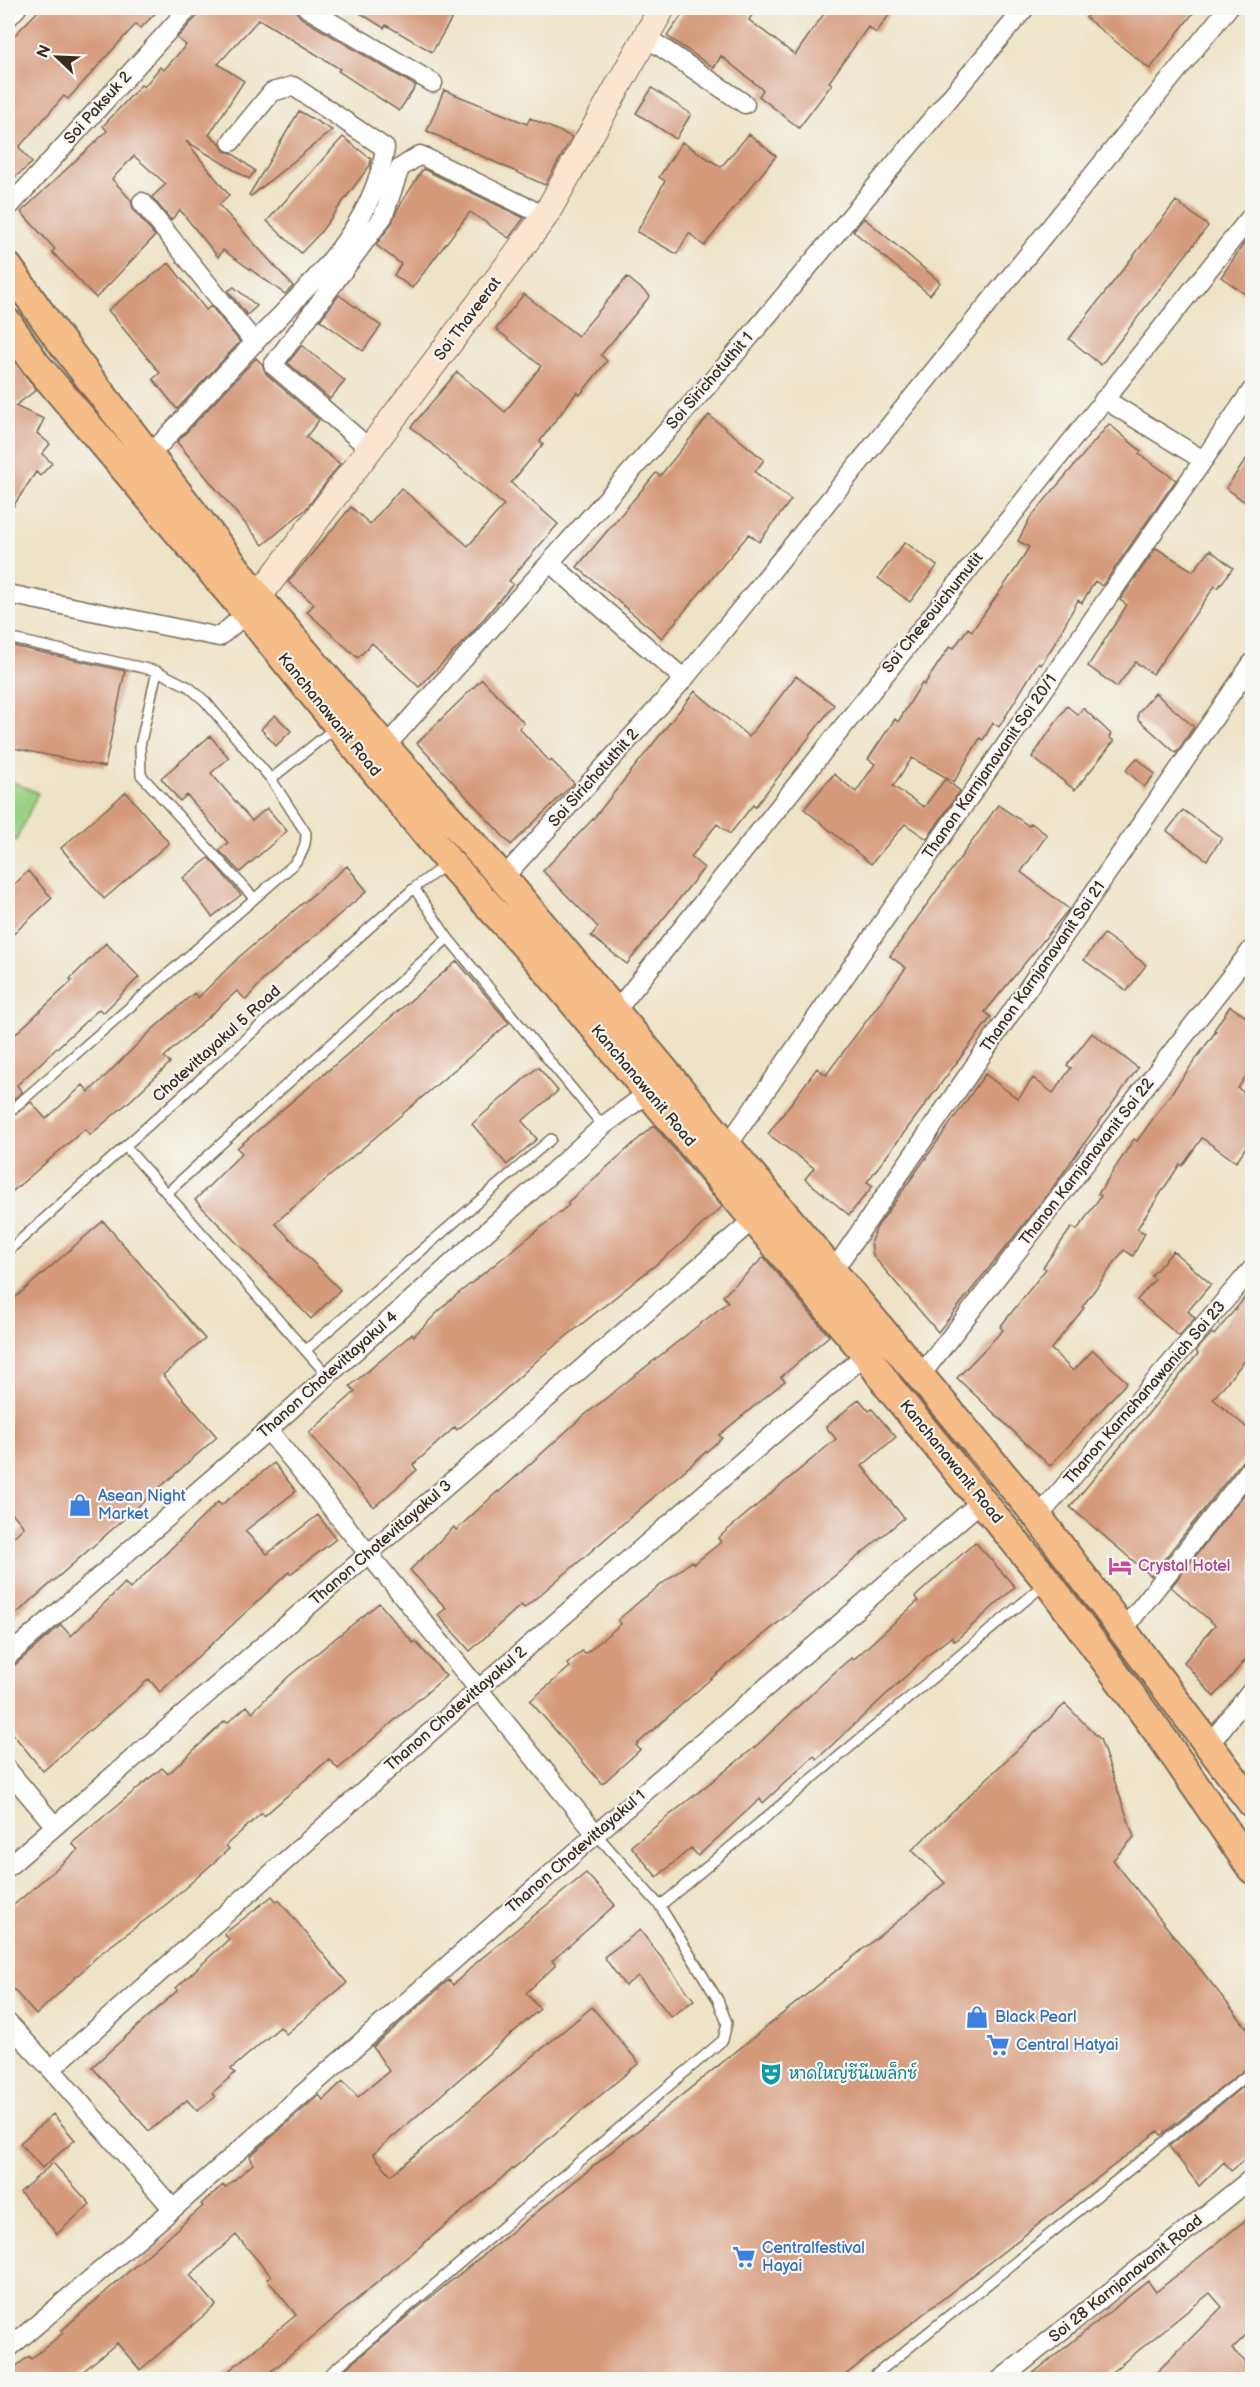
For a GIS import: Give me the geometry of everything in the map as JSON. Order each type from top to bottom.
[{"type":"main road","name":"Kanchanawanit Road","points":[[8,267],[149,456],[338,726],[449,862],[540,962],[648,1092],[763,1208],[833,1270],[877,1346],[889,1387],[1047,1581],[1166,1743],[1252,1869]]},
{"type":"main road","name":"Kanchanawanit Road","points":[[8,323],[35,363],[252,605],[503,878],[728,1145],[763,1208],[846,1334],[877,1346],[921,1375],[1038,1517],[1252,1803]]},
{"type":"street","points":[[8,18],[17,8]]},
{"type":"street","name":"Soi Paksuk 2","points":[[8,208],[189,8]]},
{"type":"street","points":[[307,8],[327,13],[433,83]]},
{"type":"street","name":"Soi Thaveerat","points":[[252,605],[545,216],[662,8]]},
{"type":"street","name":"Soi Sirichotuthit 1","points":[[385,747],[727,364],[1025,8]]},
{"type":"street","name":"Soi Sirichotuthit 2","points":[[503,878],[684,679],[1228,8]]},
{"type":"street","points":[[646,37],[745,104]]},
{"type":"street","points":[[149,456],[328,266],[368,206],[382,167],[385,148],[293,86],[272,92],[231,142]]},
{"type":"street","points":[[370,449],[273,365],[383,217],[400,168],[420,155],[545,216]]},
{"type":"street","points":[[142,202],[255,343]]},
{"type":"street","name":"Soi Cheeouichumutit","points":[[615,1012],[1252,216]]},
{"type":"street","name":"Thanon Karnjanavanit Soi 20/1","points":[[728,1145],[1252,390]]},
{"type":"street","points":[[1104,399],[1203,460]]},
{"type":"street","points":[[550,562],[684,679]]},
{"type":"street","points":[[8,594],[219,637],[252,605]]},
{"type":"street","name":"Thanon Karnjanavanit Soi 21","points":[[833,1270],[1252,663]]},
{"type":"street","name":"Thanon Karnjanavanit Soi 22","points":[[921,1375],[1252,949]]},
{"type":"street","name":"Thanon Chotevittayakul 4","points":[[8,1656],[268,1430],[603,1126],[648,1092]]},
{"type":"street","name":"Thanon Chotevittayakul 3","points":[[8,1867],[763,1208]]},
{"type":"street","name":"Thanon Karnchanawanich Soi 23","points":[[1038,1517],[1252,1269]]},
{"type":"street","name":"Thanon Chotevittayakul 2","points":[[51,2069],[480,1688],[877,1346]]},
{"type":"street","points":[[268,1430],[368,1555],[480,1688],[596,1834]]},
{"type":"street","points":[[1123,1630],[1252,1467]]},
{"type":"street","name":"Thanon Chotevittayakul 1","points":[[8,2349],[173,2209],[596,1834],[983,1500]]},
{"type":"street","points":[[1209,1745],[1252,1690]]},
{"type":"street","points":[[8,1770],[54,1825]]},
{"type":"street","points":[[8,2023],[173,2209]]},
{"type":"street","name":"Soi 28 Karnjanavanit Road","points":[[1000,2379],[1252,2178]]},
{"type":"lane","points":[[8,638],[158,671],[183,683],[205,701],[271,779],[306,833],[303,853],[292,866],[8,1113]]},
{"type":"lane","points":[[158,671],[140,746],[141,775],[254,898]]},
{"type":"lane","points":[[271,779],[338,726]]},
{"type":"lane","name":"Chotevittayakul 5 Road","points":[[8,1251],[414,888],[449,862]]},
{"type":"lane","points":[[414,888],[448,938],[603,1126]]},
{"type":"lane","points":[[167,1193],[448,938]]},
{"type":"lane","points":[[306,1350],[550,1139]]},
{"type":"lane","points":[[125,1146],[327,1375]]},
{"type":"lane","points":[[660,1906],[1047,1581]]},
{"type":"lane","points":[[322,2379],[720,2044],[727,2023],[718,2000],[660,1906],[596,1834]]},
{"type":"lane","points":[[870,2379],[1252,2071]]},
{"type":"green space","points":[[8,780],[38,793],[16,841],[8,837]]},
{"type":"building","points":[[41,8],[160,8],[141,28],[136,24],[68,99],[64,96],[19,147],[32,163],[8,183],[8,42]]},
{"type":"building","points":[[205,8],[293,8],[301,18],[416,86],[399,111],[338,71],[340,69],[259,19],[218,64],[244,81],[209,135],[220,143],[224,151],[232,153],[255,171],[249,179],[186,141],[229,195],[219,205],[293,286],[285,294],[223,250],[218,257],[180,210],[171,220],[152,197],[166,184],[134,156],[112,179],[131,200],[133,209],[155,236],[96,298],[52,252],[55,249],[21,212],[107,131],[103,126],[141,85],[144,87],[160,67],[164,70],[186,45],[177,38]]},
{"type":"building","points":[[352,8],[458,8],[432,52],[386,25],[384,28]]},
{"type":"building","points":[[687,8],[740,8],[752,15],[749,20],[795,55],[828,8],[894,8],[876,33],[868,27],[829,82],[832,84],[799,128],[759,96],[763,90],[721,56],[714,68],[667,36]]},
{"type":"building","points":[[1094,8],[1197,8],[1150,69],[1086,18]]},
{"type":"building","points":[[652,88],[691,114],[676,139],[636,113]]},
{"type":"building","points":[[444,90],[527,124],[530,118],[572,137],[545,185],[427,131]]},
{"type":"building","points":[[299,111],[332,130],[251,196],[249,195]]},
{"type":"building","points":[[749,134],[776,156],[704,246],[689,233],[677,254],[637,232],[665,181],[659,177],[682,142],[721,167]]},
{"type":"building","points":[[343,137],[371,159],[370,165],[320,233],[301,253],[267,221]]},
{"type":"building","points":[[423,169],[524,218],[509,238],[470,212],[412,288],[394,275],[401,264],[376,245],[392,223],[397,210]]},
{"type":"building","points":[[1176,201],[1208,226],[1101,365],[1069,339]]},
{"type":"building","points":[[864,218],[940,282],[930,295],[853,231]]},
{"type":"building","points":[[1252,232],[1252,299],[1221,277]]},
{"type":"building","points":[[169,263],[206,310],[211,306],[240,342],[177,409],[153,379],[160,373],[108,310]]},
{"type":"building","points":[[627,277],[650,296],[601,355],[607,361],[580,395],[577,392],[540,441],[543,444],[511,483],[558,524],[509,581],[513,584],[470,635],[419,687],[372,643],[358,658],[307,612],[314,604],[288,582],[351,507],[370,524],[401,488],[468,546],[504,505],[411,427],[457,372],[505,412],[541,366],[496,329],[524,294],[578,336]]},
{"type":"building","points":[[234,287],[257,306],[247,315],[228,291]]},
{"type":"building","points":[[339,295],[381,326],[363,351],[320,320]]},
{"type":"building","points":[[302,345],[345,381],[330,399],[288,363]]},
{"type":"building","points":[[8,352],[36,390],[15,406],[44,419],[37,433],[50,444],[42,454],[52,463],[40,476],[36,472],[8,514]]},
{"type":"building","points":[[256,358],[262,364],[266,374],[319,420],[306,437],[340,464],[306,509],[263,545],[177,442]]},
{"type":"building","points":[[709,415],[764,460],[755,472],[791,500],[759,542],[749,534],[662,638],[577,567],[656,473],[660,476]]},
{"type":"building","points":[[1109,424],[1141,451],[1139,454],[1176,480],[1102,586],[1095,581],[1082,603],[1078,600],[1055,643],[1041,665],[1038,663],[999,727],[993,723],[983,740],[980,738],[954,782],[912,758],[893,786],[924,807],[945,779],[960,791],[927,839],[905,824],[871,864],[804,809],[834,774],[856,792],[875,764],[868,759],[895,719],[898,722],[922,683],[924,685],[950,646],[954,648],[968,628],[972,631],[1017,567],[1029,547],[1018,541],[1030,518]]},
{"type":"building","points":[[1252,451],[1252,507],[1226,488]]},
{"type":"building","points":[[905,542],[937,566],[910,602],[878,578]]},
{"type":"building","points":[[1156,548],[1193,571],[1210,550],[1233,568],[1218,588],[1215,586],[1153,674],[1135,662],[1117,687],[1088,666],[1127,605],[1120,600]]},
{"type":"building","points":[[8,645],[125,671],[105,767],[8,747]]},
{"type":"building","points":[[796,676],[834,705],[755,807],[753,805],[730,834],[717,824],[691,857],[704,868],[627,964],[591,936],[598,927],[543,871],[594,818],[695,691],[749,737]]},
{"type":"building","points":[[482,679],[524,723],[519,728],[550,762],[551,760],[574,783],[511,845],[417,743]]},
{"type":"building","points":[[1155,693],[1194,727],[1176,753],[1138,719],[1138,713]]},
{"type":"building","points":[[1067,706],[1078,715],[1083,708],[1111,734],[1109,737],[1114,741],[1075,790],[1032,757]]},
{"type":"building","points":[[275,715],[291,731],[276,746],[261,729]]},
{"type":"building","points":[[210,736],[229,758],[211,773],[252,821],[267,808],[287,831],[240,872],[219,850],[228,843],[187,795],[180,801],[161,778]]},
{"type":"building","points":[[1137,758],[1155,774],[1144,787],[1126,770]]},
{"type":"building","points":[[126,792],[169,843],[104,899],[61,848]]},
{"type":"building","points":[[998,805],[1029,826],[1031,823],[1047,835],[1021,872],[1069,909],[985,1012],[991,1017],[867,1182],[873,1186],[849,1215],[805,1179],[814,1168],[768,1134],[817,1068],[826,1075],[906,968],[890,956]]},
{"type":"building","points":[[1183,810],[1222,838],[1207,860],[1167,831]]},
{"type":"building","points":[[209,858],[241,895],[212,917],[183,878]]},
{"type":"building","points":[[347,866],[367,891],[264,979],[246,1000],[237,991],[164,1057],[170,1063],[131,1100],[90,1135],[85,1129],[8,1195],[8,1120],[31,1102],[46,1119],[83,1085],[89,1092],[153,1029],[194,993],[198,998],[239,957]]},
{"type":"building","points":[[28,871],[52,898],[8,939],[8,891]]},
{"type":"building","points":[[1104,934],[1146,965],[1127,991],[1084,960]]},
{"type":"building","points":[[106,943],[139,977],[103,1013],[99,1009],[17,1085],[22,1092],[8,1104],[8,1041],[72,981],[70,979]]},
{"type":"building","points":[[457,961],[509,1023],[275,1223],[340,1290],[311,1319],[195,1200],[242,1153],[237,1148]]},
{"type":"building","points":[[1230,1006],[1252,1021],[1252,1067],[1238,1088],[1252,1099],[1252,1138],[1236,1162],[1202,1138],[1182,1166],[1180,1164],[1137,1229],[1145,1233],[1133,1256],[1124,1250],[1082,1307],[1084,1308],[1051,1349],[1073,1371],[1093,1350],[1127,1382],[1050,1466],[957,1378],[1003,1330],[1000,1327],[1046,1269],[1043,1267],[1072,1227],[1077,1230],[1101,1196],[1098,1194],[1134,1139],[1137,1141],[1216,1031],[1214,1030]]},
{"type":"building","points":[[1092,1033],[1138,1068],[1051,1190],[938,1332],[873,1256],[871,1241],[877,1227],[985,1074],[1018,1099],[1033,1078],[1053,1093],[1071,1068],[1067,1065]]},
{"type":"building","points":[[538,1067],[558,1091],[522,1121],[537,1139],[507,1165],[472,1124]]},
{"type":"building","points":[[654,1125],[722,1207],[674,1250],[542,1356],[496,1398],[457,1430],[455,1427],[413,1465],[417,1470],[374,1507],[309,1433],[355,1392],[350,1386],[412,1334],[414,1336],[449,1301],[569,1205],[567,1203]]},
{"type":"building","name":"Asean Night Market","points":[[103,1221],[205,1339],[163,1375],[217,1437],[8,1621],[8,1542],[24,1527],[8,1508],[8,1304]]},
{"type":"building","points":[[1173,1251],[1211,1284],[1188,1311],[1195,1318],[1179,1336],[1137,1300],[1155,1279],[1151,1276]]},
{"type":"building","points":[[764,1257],[829,1336],[781,1377],[785,1381],[719,1435],[722,1438],[574,1566],[524,1608],[521,1605],[470,1651],[438,1615],[446,1608],[410,1570],[454,1527],[456,1530],[581,1418],[728,1302],[723,1296]]},
{"type":"building","name":"Crystal Hotel","points":[[1252,1289],[1252,1352],[1213,1399],[1252,1432],[1252,1456],[1243,1460],[1151,1576],[1070,1507],[1198,1354],[1196,1351],[1212,1333],[1214,1335]]},
{"type":"building","points":[[859,1399],[869,1411],[872,1409],[896,1437],[862,1466],[904,1518],[714,1676],[636,1745],[640,1750],[602,1784],[530,1701],[570,1667],[567,1664],[582,1651],[585,1654],[621,1624],[618,1620],[641,1600],[692,1561],[694,1564],[721,1542],[718,1538],[836,1439],[826,1427]]},
{"type":"building","points":[[274,1463],[296,1491],[245,1531],[267,1554],[318,1515],[336,1539],[290,1574],[289,1572],[160,1692],[149,1679],[43,1771],[8,1728],[8,1671],[61,1625],[71,1636],[125,1583],[130,1589],[218,1502],[221,1505]]},
{"type":"building","points":[[1252,1484],[1252,1652],[1214,1697],[1184,1662],[1215,1625],[1171,1587]]},
{"type":"building","points":[[975,1542],[1015,1587],[955,1641],[951,1637],[934,1650],[817,1759],[814,1756],[763,1803],[760,1799],[698,1856],[691,1848],[657,1877],[631,1846],[755,1747],[836,1671],[851,1658],[853,1660],[918,1601],[915,1597]]},
{"type":"building","points":[[379,1603],[413,1643],[415,1641],[446,1676],[338,1769],[329,1759],[264,1816],[262,1813],[226,1845],[229,1849],[168,1903],[101,1953],[36,2015],[8,1983],[8,1910],[78,1850],[72,1843],[162,1768],[168,1774],[225,1721],[227,1723],[247,1706],[252,1712],[289,1676]]},
{"type":"building","name":"Central Hatyai","points":[[1065,1704],[1100,1739],[1134,1837],[1113,1860],[1252,2034],[1252,2064],[1161,2135],[1158,2131],[840,2379],[333,2379],[415,2310],[945,1883],[912,1850]]},
{"type":"building","points":[[586,1873],[615,1905],[552,1961],[556,1965],[526,1993],[540,2009],[373,2154],[391,2175],[592,2007],[639,2063],[262,2379],[219,2379],[296,2315],[267,2279],[271,2276],[236,2235],[190,2275],[216,2305],[140,2370],[117,2343],[74,2379],[8,2379],[8,2373],[29,2356],[31,2359],[63,2333],[61,2331],[203,2206],[201,2204],[223,2185],[225,2188],[253,2164],[250,2156],[319,2095],[323,2100],[343,2081],[358,2097],[389,2071],[373,2047],[444,1984],[449,1980],[453,1985],[477,1962]]},
{"type":"building","points":[[272,1896],[277,1902],[279,1900],[347,1983],[286,2034],[280,2027],[231,2069],[235,2073],[212,2093],[215,2097],[197,2111],[187,2100],[149,2131],[92,2067],[178,1990],[176,1988],[229,1939],[224,1934]]},
{"type":"building","points":[[640,1930],[694,2000],[671,2017],[638,1976],[625,1986],[604,1957]]},
{"type":"building","points":[[1252,2079],[1252,2154],[1231,2171],[1224,2162],[1199,2186],[1169,2146]]},
{"type":"building","points":[[53,2114],[75,2140],[42,2168],[20,2143]]},
{"type":"building","points":[[53,2163],[90,2204],[57,2234],[20,2192]]},
{"type":"building","points":[[1252,2215],[1252,2315],[1245,2323],[1252,2329],[1232,2349],[1252,2368],[1252,2379],[1150,2379],[1222,2307],[1210,2293],[1103,2379],[1026,2379],[1148,2281],[1156,2292]]},
{"type":"place","name":"Asean Night Market","points":[[80,1505]]},
{"type":"place","name":"Crystal Hotel","points":[[1120,1566]]},
{"type":"place","name":"Black Pearl","points":[[977,2017]]},
{"type":"place","name":"Central Hatyai","points":[[998,2045]]},
{"type":"place","name":"หาดใหญ่ซีนีเพล็กซ์","points":[[771,2074]]},
{"type":"place","name":"Centralfestival Hayai","points":[[744,2257]]}]
